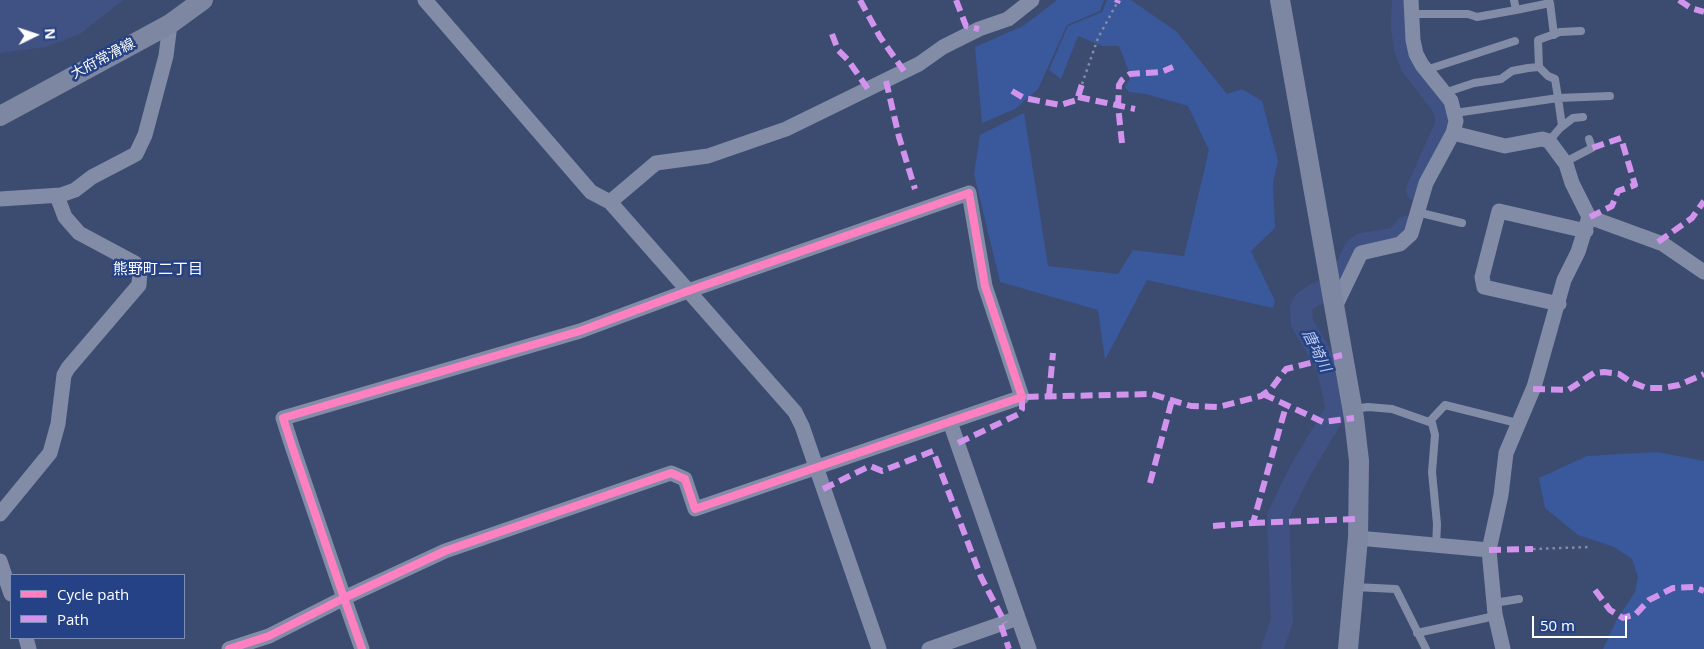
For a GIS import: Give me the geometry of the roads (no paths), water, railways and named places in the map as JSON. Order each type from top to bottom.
[{"type":"street","name":"大府常滑線","points":[[0,116],[170,24],[203,0]]},
{"type":"street","points":[[425,0],[591,192],[610,202],[795,412],[802,426],[879,649]]},
{"type":"street","points":[[610,202],[656,163],[708,156],[786,129],[919,64],[943,47],[979,28],[1008,19],[1032,0]]},
{"type":"street","points":[[1280,0],[1330,280],[1359,461],[1358,538],[1348,649]]},
{"type":"street","points":[[1334,309],[1361,252],[1406,240],[1411,234],[1426,183],[1453,133],[1456,121],[1451,101],[1426,70],[1416,54],[1411,7]]},
{"type":"street","points":[[0,199],[57,196],[75,190],[92,176],[136,154],[145,135],[166,56],[170,24]]},
{"type":"street","points":[[1453,133],[1505,146],[1542,139],[1549,141],[1565,162],[1587,224],[1578,252],[1564,280],[1559,304],[1536,380],[1506,452],[1501,495],[1488,550],[1495,609],[1503,649]]},
{"type":"street","points":[[230,649],[269,636],[344,598],[445,551],[671,473],[678,474],[685,479],[695,509],[1022,397],[985,286],[969,193],[688,291],[580,331],[284,418],[344,598],[362,649]]},
{"type":"street","points":[[0,514],[50,453],[58,424],[64,375],[68,368],[139,285],[140,270],[135,263],[79,233],[65,217],[57,196]]},
{"type":"street","points":[[1559,304],[1484,287],[1482,277],[1499,211],[1587,224],[1663,244],[1704,272]]},
{"type":"street","points":[[950,422],[1029,649]]},
{"type":"street","points":[[1358,538],[1436,547],[1488,550]]},
{"type":"street","points":[[0,561],[10,591]]},
{"type":"street","points":[[929,649],[1018,618]]},
{"type":"lane","points":[[1514,0],[1516,10]]},
{"type":"lane","points":[[1411,7],[1468,14],[1477,17],[1550,3],[1554,35]]},
{"type":"lane","points":[[1562,126],[1555,79],[1548,76],[1539,67],[1538,40],[1560,32],[1581,31]]},
{"type":"lane","points":[[1426,70],[1515,41]]},
{"type":"lane","points":[[1444,93],[1474,83],[1501,79],[1512,71],[1539,67]]},
{"type":"lane","points":[[1455,113],[1558,98],[1610,96]]},
{"type":"lane","points":[[1549,141],[1550,137],[1573,118],[1583,117]]},
{"type":"lane","points":[[1565,162],[1592,148],[1589,139]]},
{"type":"lane","points":[[1418,212],[1462,223]]},
{"type":"lane","points":[[1430,421],[1445,405],[1517,423]]},
{"type":"lane","points":[[1352,409],[1368,407],[1392,409],[1430,421],[1434,427],[1432,472],[1437,534],[1436,547]]},
{"type":"lane","points":[[1354,586],[1396,589],[1426,649]]},
{"type":"lane","points":[[1417,633],[1495,609],[1519,599]]},
{"type":"waterway","name":"唐埼川","points":[[1403,0],[1402,26],[1405,49],[1411,65],[1444,108],[1446,117],[1446,125],[1417,190]]},
{"type":"waterway","name":"唐埼川","points":[[1272,649],[1282,621],[1278,516],[1300,471],[1337,409],[1327,365],[1302,323],[1301,308],[1305,301],[1314,295],[1337,287],[1355,249],[1362,244],[1398,238],[1406,227]]},
{"type":"district","name":"熊野町二丁目","points":[[158,270]]}]
